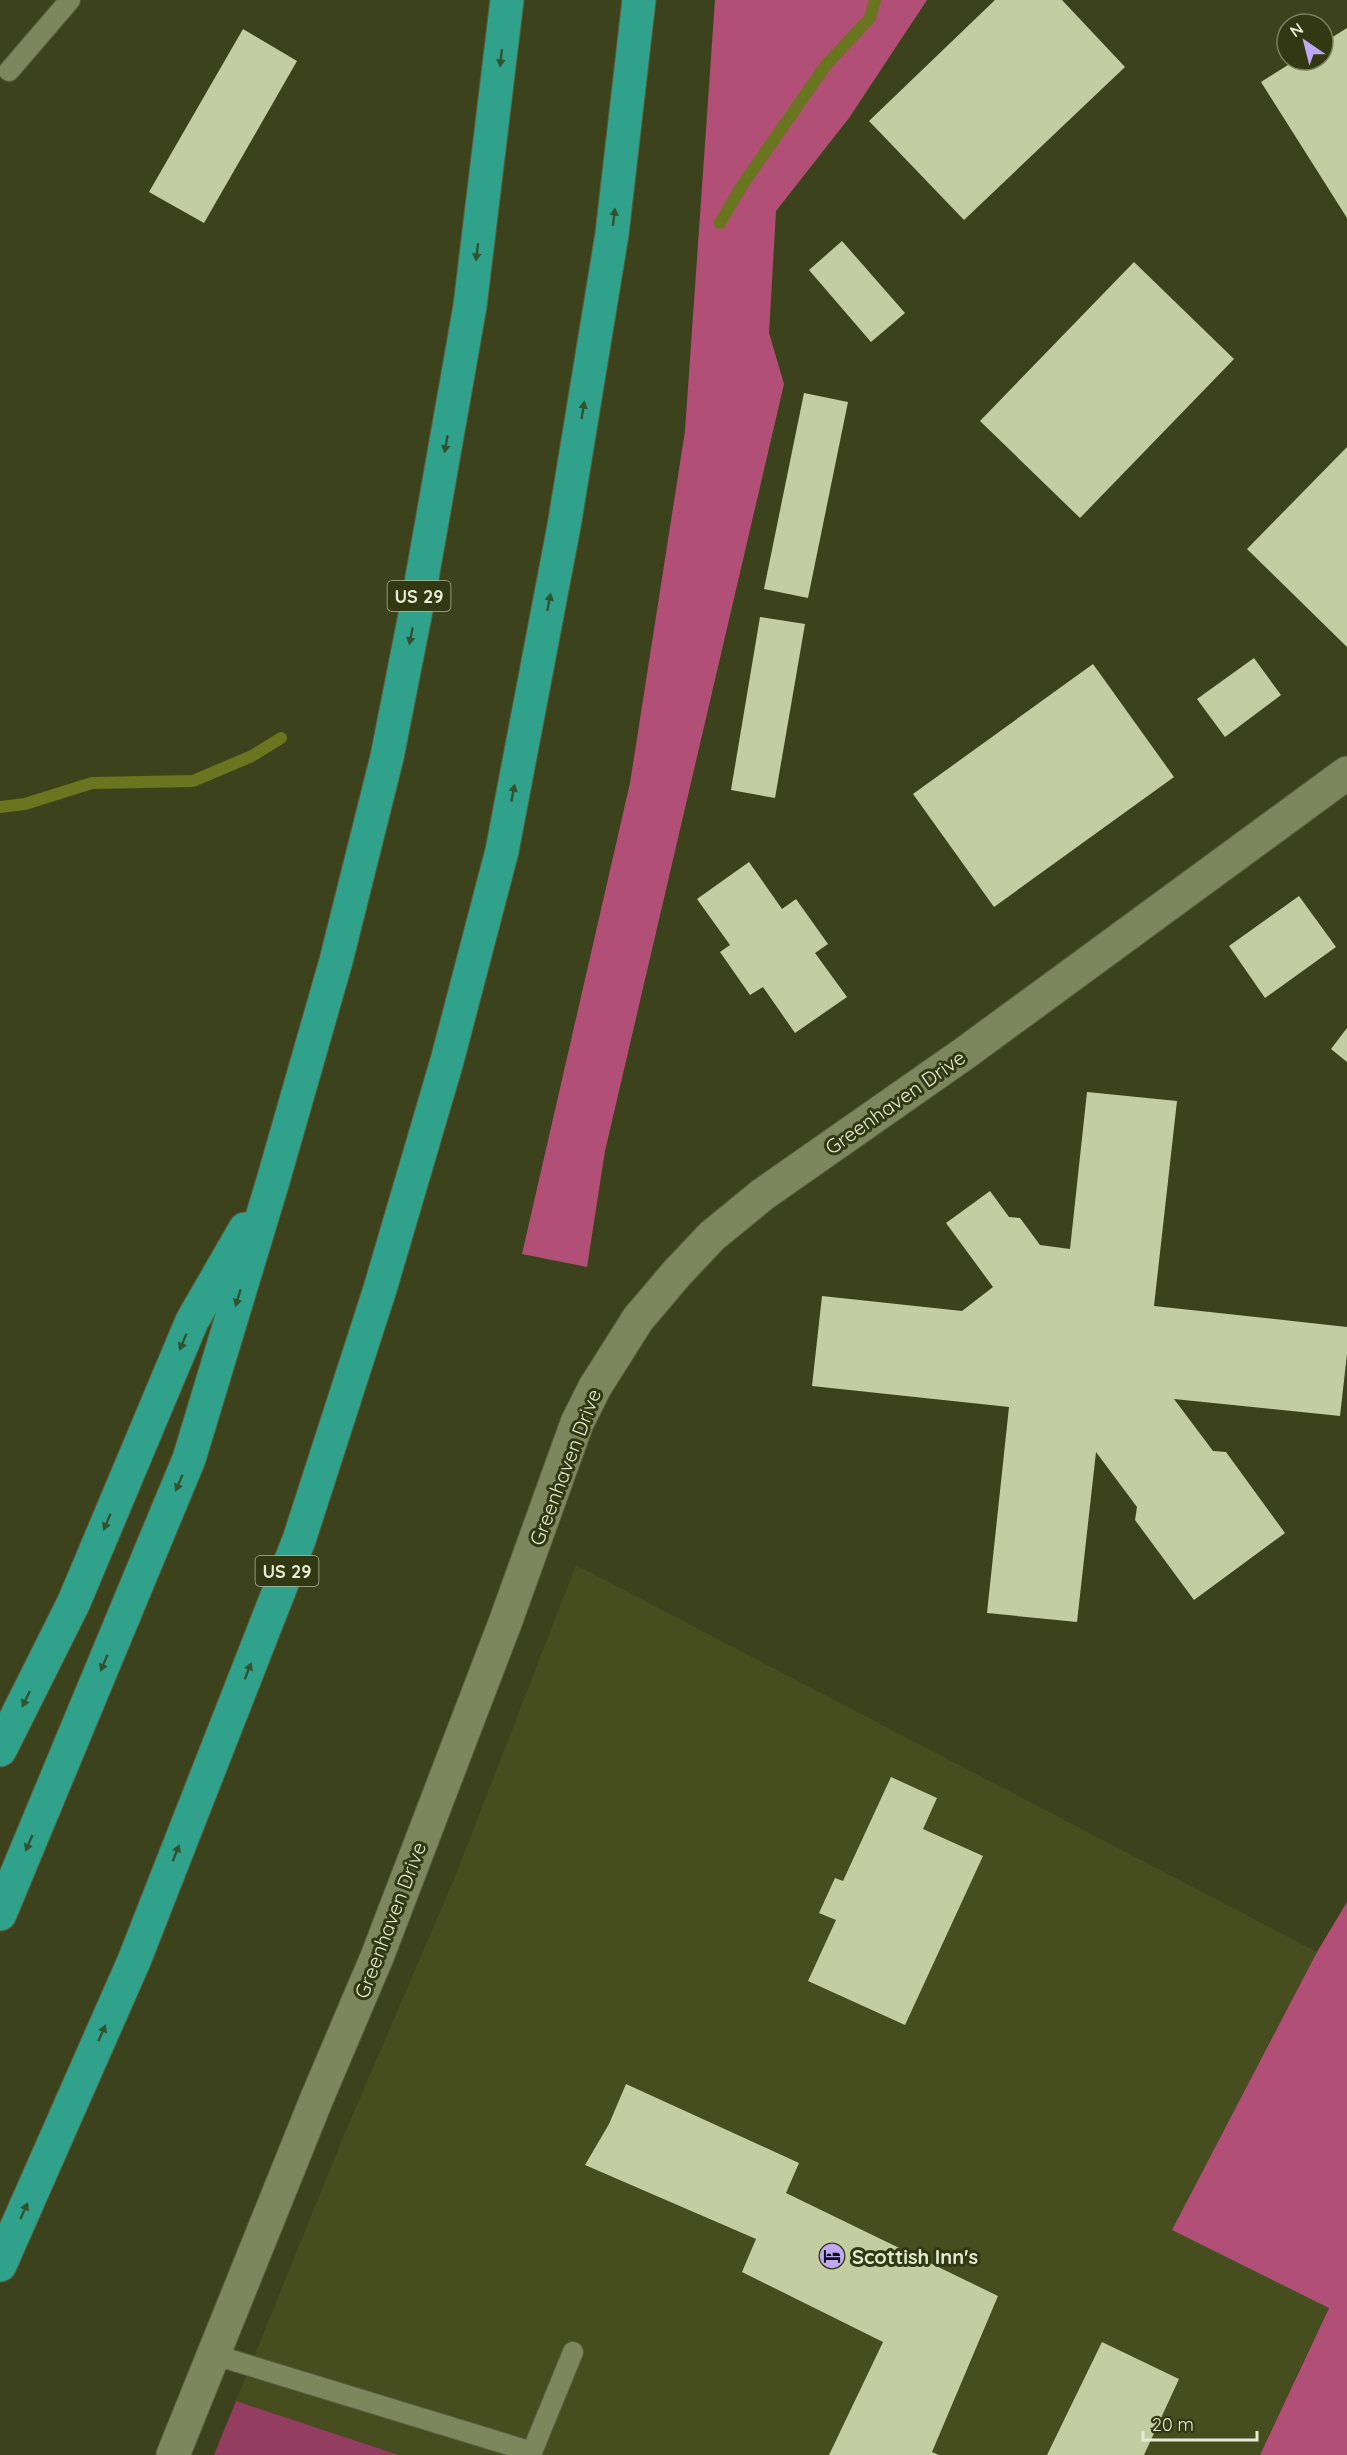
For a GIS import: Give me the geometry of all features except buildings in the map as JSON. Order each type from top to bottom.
[{"type":"highway","name":"US 29","points":[[0,1914],[189,1459],[273,1181],[336,960],[387,757],[470,306],[507,0]]},
{"type":"highway","name":"US 29","points":[[0,2265],[134,1960],[300,1540],[380,1289],[447,1061],[502,851],[564,526],[612,234],[639,0]]},
{"type":"highway","points":[[0,1750],[74,1602],[192,1321],[273,1181]]},
{"type":"street","name":"Greenhaven Drive","points":[[173,2455],[317,2098],[378,1957],[509,1612],[577,1423],[595,1387],[638,1319],[676,1272],[712,1236],[762,1195],[982,1041],[1347,773]]},
{"type":"lane","points":[[9,71],[70,0]]},
{"type":"lane","points":[[215,2355],[532,2452],[573,2352]]},
{"type":"shaded area","points":[[715,0],[927,0],[849,118],[776,211],[769,333],[784,384],[605,1151],[587,1267],[522,1254],[630,783],[685,431]]},
{"type":"shaded area","points":[[576,1565],[1317,1952],[1173,2230],[1329,2307],[1260,2455],[399,2455],[236,2401],[342,2140],[455,1877]]},
{"type":"shaded area","points":[[1347,1902],[1347,2455],[1260,2455],[1329,2308],[1172,2230],[1317,1952]]},
{"type":"shaded area","points":[[236,2401],[399,2455],[214,2455]]},
{"type":"waterway","points":[[720,223],[743,184],[826,65],[870,18],[875,0]]},
{"type":"waterway","points":[[0,807],[25,804],[92,783],[193,781],[252,756],[281,738]]},
{"type":"place","name":"Scottish Inn's","points":[[832,2256]]}]
